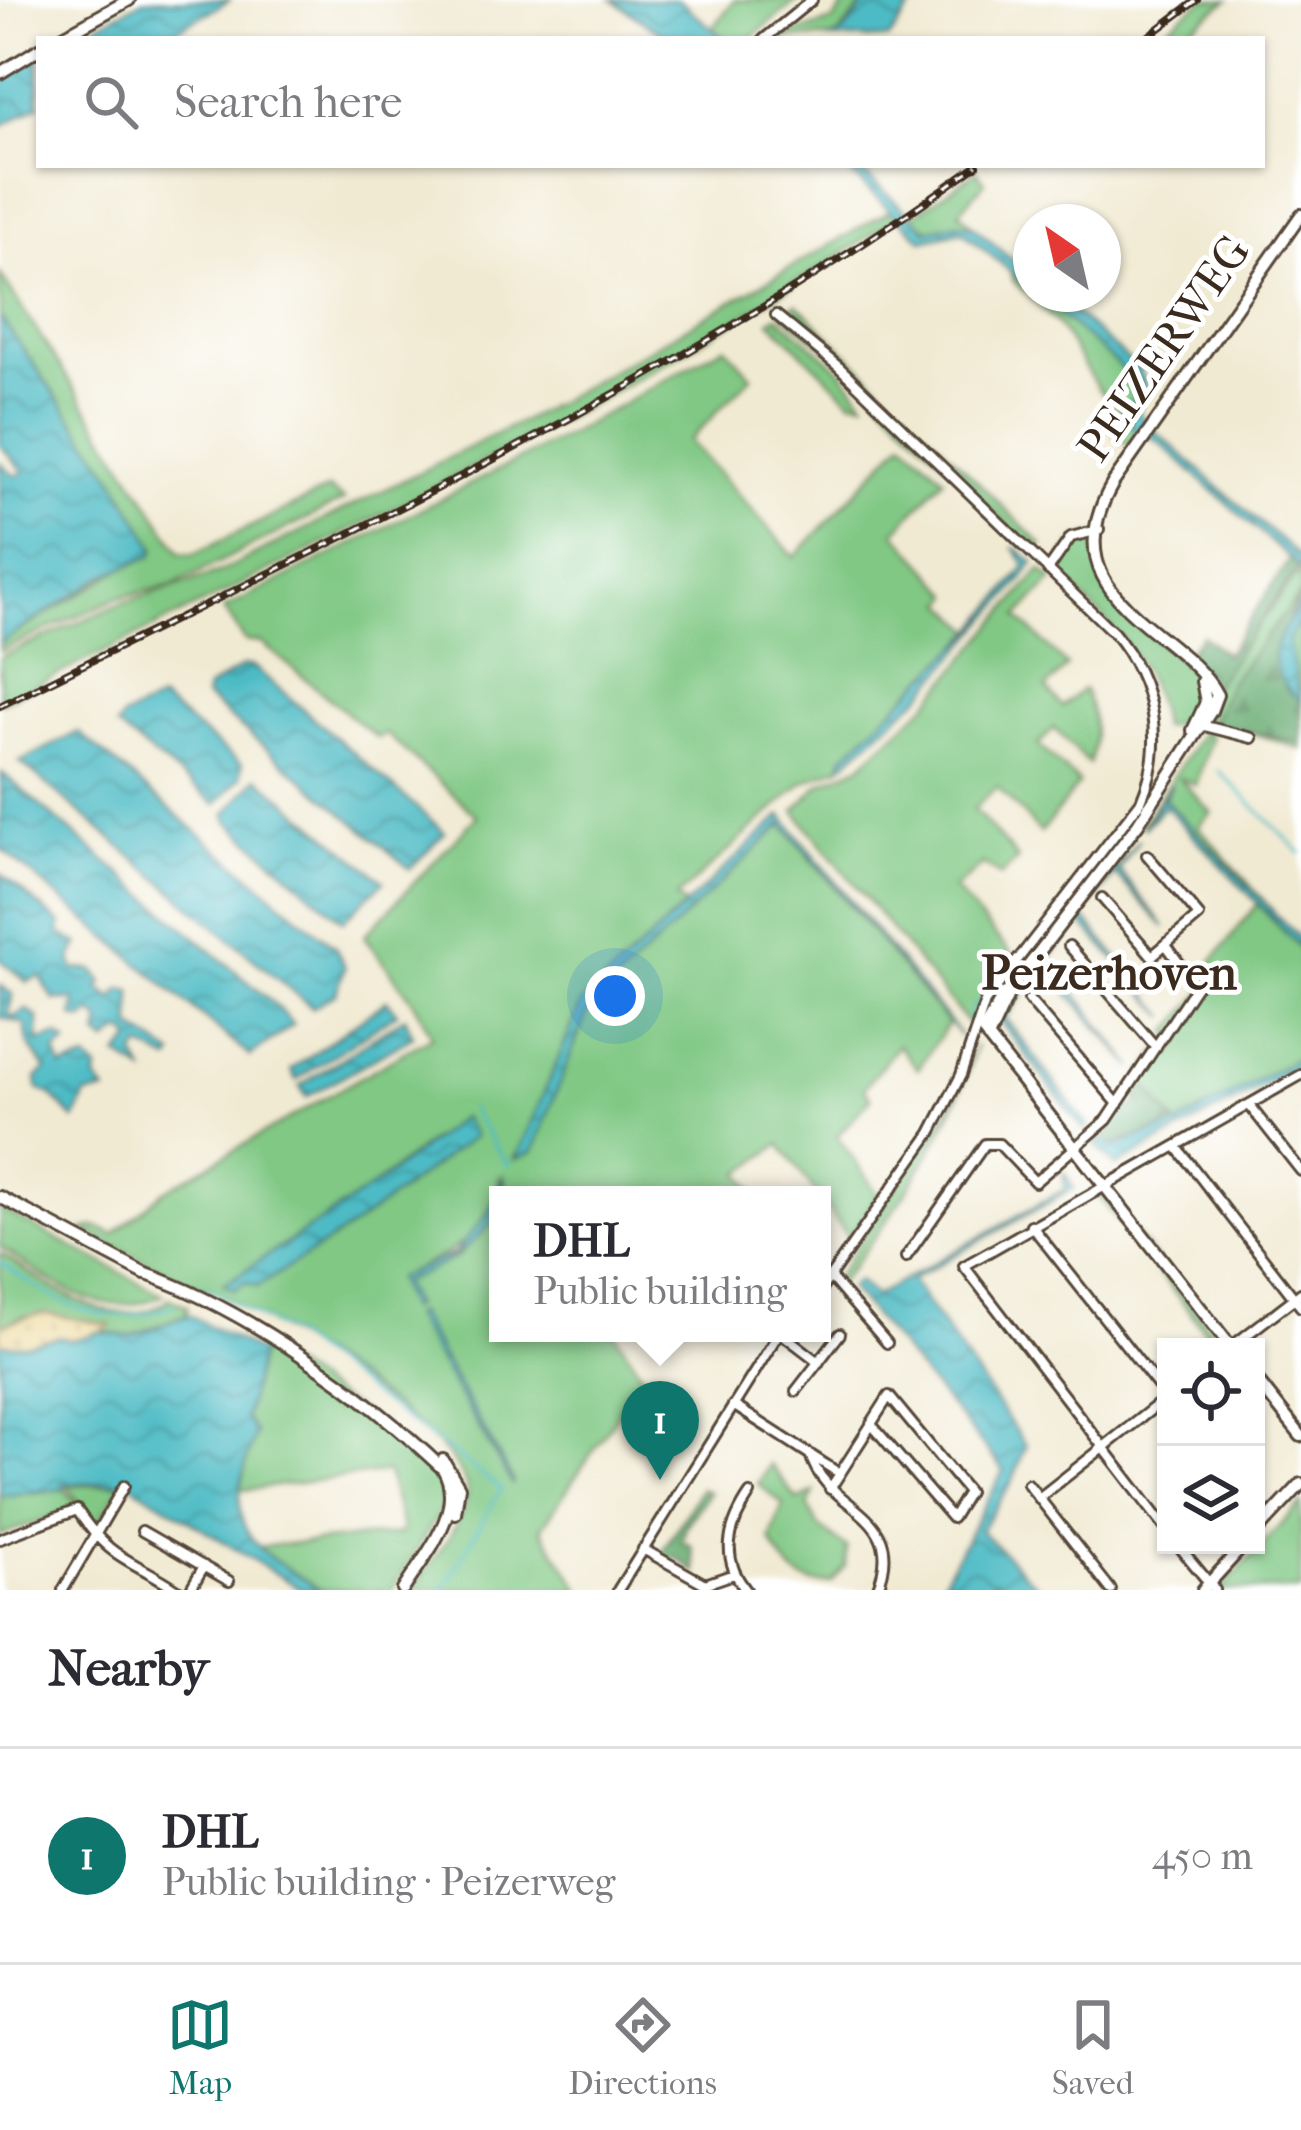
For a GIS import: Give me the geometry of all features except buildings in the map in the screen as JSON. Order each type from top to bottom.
[{"type":"street","points":[[63,36],[129,0]]},
{"type":"street","points":[[768,36],[812,0]]},
{"type":"street","points":[[0,73],[36,51]]},
{"type":"street","name":"PEIZERWEG","points":[[1198,725],[1216,695],[1118,601],[1102,569],[1099,530],[1110,490],[1301,215]]},
{"type":"street","points":[[776,314],[838,367],[1128,652],[1148,697],[1155,750],[1141,801],[1012,988],[992,1007],[986,1034],[1224,1338]]},
{"type":"street","name":"PEIZERWEG","points":[[1048,570],[1071,537],[1099,530]]},
{"type":"street","points":[[887,1342],[831,1278],[940,1116],[961,1075],[981,1008],[1032,955],[1138,824],[1198,725],[1252,738]]},
{"type":"street","points":[[1102,898],[1152,956],[1199,916],[1147,855]]},
{"type":"street","points":[[905,1257],[985,1144],[999,1144],[1034,1182],[1075,1150],[1118,1105],[1196,986],[1166,945]]},
{"type":"street","points":[[1069,946],[1156,1047]]},
{"type":"street","points":[[1029,1000],[1118,1105]]},
{"type":"street","points":[[1157,1517],[964,1266],[1301,1076]]},
{"type":"street","points":[[1249,1105],[1301,1171]]},
{"type":"street","points":[[1176,1146],[1299,1299],[1244,1338]]},
{"type":"street","points":[[0,1197],[320,1373],[424,1450],[446,1473],[452,1490],[439,1531],[403,1590]]},
{"type":"street","points":[[1031,1225],[1157,1386]]},
{"type":"street","points":[[796,1391],[840,1334]]},
{"type":"street","points":[[618,1590],[774,1342]]},
{"type":"street","points":[[792,1342],[819,1362]]},
{"type":"street","points":[[1265,1390],[1301,1436]]},
{"type":"street","points":[[830,1490],[871,1424],[889,1396],[968,1492],[958,1515],[952,1518],[871,1424]]},
{"type":"street","points":[[1039,1498],[1157,1404]]},
{"type":"street","points":[[733,1405],[834,1470]]},
{"type":"street","points":[[810,1454],[830,1490],[866,1515],[881,1538],[884,1564],[877,1590]]},
{"type":"street","points":[[1028,1484],[1111,1590]]},
{"type":"street","points":[[1265,1517],[1301,1484]]},
{"type":"street","points":[[63,1590],[124,1486]]},
{"type":"street","points":[[746,1590],[734,1574],[729,1534],[751,1494]]},
{"type":"street","points":[[0,1540],[77,1510],[94,1539],[110,1554],[178,1590]]},
{"type":"street","points":[[142,1531],[229,1581]]},
{"type":"street","points":[[643,1549],[705,1584],[734,1574]]},
{"type":"street","points":[[1184,1554],[1209,1588],[1237,1554]]},
{"type":"street","points":[[190,1590],[204,1567]]},
{"type":"green space","points":[[734,0],[798,0],[754,36],[721,36],[713,28]]},
{"type":"green space","points":[[848,0],[868,0],[838,36],[785,36],[834,21]]},
{"type":"green space","points":[[1203,0],[1228,0],[1183,34],[1156,36]]},
{"type":"green space","points":[[977,171],[985,182],[959,212],[973,226],[958,223],[934,232],[909,218]]},
{"type":"green space","points":[[891,210],[901,215],[794,285],[572,414],[345,533],[0,703],[0,657],[120,604],[220,572],[534,415]]},
{"type":"green space","points":[[0,274],[181,553],[194,554],[329,489],[344,500],[173,585],[117,598],[0,651],[0,643],[155,548],[112,475],[0,317]]},
{"type":"green space","points":[[797,304],[1042,545],[1035,552],[835,354],[782,313]]},
{"type":"green space","points":[[1046,312],[1058,312],[1132,376],[1130,424],[1141,428],[1129,445],[1115,435],[1126,416],[1099,390]]},
{"type":"green space","points":[[777,316],[840,369],[864,401],[851,400],[770,321]]},
{"type":"green space","points":[[725,346],[752,376],[689,441],[795,557],[904,440],[944,478],[895,532],[952,595],[946,603],[974,631],[843,757],[841,766],[804,782],[676,898],[686,905],[582,1003],[523,1148],[515,1156],[533,1152],[589,1007],[782,824],[948,1023],[918,1069],[898,1045],[864,1088],[871,1098],[837,1136],[878,1194],[849,1238],[831,1213],[831,1186],[811,1186],[780,1144],[741,1173],[750,1186],[504,1186],[500,1177],[498,1186],[489,1186],[489,1211],[476,1230],[447,1252],[396,1279],[413,1306],[402,1282],[458,1257],[489,1220],[489,1342],[621,1342],[643,1376],[541,1529],[581,1590],[413,1590],[453,1530],[467,1495],[459,1471],[435,1442],[358,1380],[271,1324],[208,1288],[203,1290],[83,1230],[96,1227],[114,1234],[164,1191],[432,1036],[414,1002],[364,936],[477,816],[386,734],[377,738],[262,643],[245,641],[224,609],[573,432]],"holes":[[[434,1138],[405,1189],[253,1283],[225,1284],[371,1188]],[[416,1313],[513,1481],[413,1316]]]},
{"type":"green space","points":[[1093,535],[1100,568],[1123,611],[1207,692],[1301,569],[1301,749],[1205,717],[1161,727],[1137,661],[1109,624],[1058,575],[1056,567],[1076,540]]},
{"type":"green space","points":[[1290,559],[1298,567],[1215,685],[1185,655],[1202,635],[1226,655]]},
{"type":"green space","points":[[1041,570],[1053,580],[1018,617],[1067,666],[1046,688],[1062,707],[1083,689],[1092,716],[1093,745],[1089,764],[1054,728],[1038,745],[1079,783],[1041,833],[997,787],[974,809],[1018,859],[1001,876],[983,864],[954,889],[1014,957],[969,1025],[795,811],[821,783],[860,766],[926,705]]},
{"type":"green space","points":[[1301,593],[1287,623],[1285,687],[1301,702],[1301,743],[1212,723],[1229,683]]},
{"type":"green space","points":[[1203,731],[1211,737],[1196,785],[1178,777],[1212,813],[1198,826],[1273,911],[1165,800],[1171,786],[1140,827]]},
{"type":"green space","points":[[1257,904],[1301,949],[1301,1056],[1177,1125],[1139,1078],[1157,1052],[1162,1058],[1179,1045],[1169,1032],[1206,988],[1199,979]]},
{"type":"green space","points":[[976,1045],[953,1108],[920,1170],[840,1282],[837,1276],[947,1112]]},
{"type":"green space","points":[[1139,1078],[1177,1125],[1108,1146],[1103,1143],[1110,1128],[1139,1101],[1131,1090]]},
{"type":"green space","points":[[1101,1190],[1218,1338],[1210,1338],[1096,1193]]},
{"type":"green space","points":[[0,1209],[163,1295],[118,1305],[97,1302],[57,1285],[0,1247]]},
{"type":"green space","points":[[0,1253],[58,1291],[105,1310],[150,1310],[170,1298],[187,1306],[187,1314],[130,1336],[105,1332],[109,1324],[24,1316],[1,1325]]},
{"type":"green space","points":[[267,1351],[376,1422],[443,1481],[441,1510],[392,1590],[320,1590],[254,1547],[399,1534],[402,1528],[387,1472],[236,1491],[255,1433],[245,1418],[260,1353]]},
{"type":"green space","points":[[770,1464],[797,1500],[814,1492],[808,1505],[818,1526],[847,1548],[846,1566],[832,1582],[802,1579],[770,1540],[783,1504],[758,1484]]},
{"type":"green space","points":[[122,1484],[95,1527],[68,1486]]},
{"type":"green space","points":[[701,1488],[709,1492],[686,1526],[682,1542],[692,1546],[696,1573],[674,1556],[669,1561],[660,1556]]},
{"type":"green space","points":[[65,1489],[79,1508],[0,1535],[0,1496]]},
{"type":"green space","points":[[1301,1503],[1301,1590],[1223,1590],[1254,1554],[1265,1554],[1265,1542]]},
{"type":"sand","points":[[42,1313],[111,1325],[59,1341],[0,1344],[0,1325]]},
{"type":"water","points":[[143,0],[231,0],[165,36],[77,36]]},
{"type":"water","points":[[612,0],[679,0],[721,36],[666,36]]},
{"type":"water","points":[[868,0],[917,0],[891,36],[836,36]]},
{"type":"water","points":[[36,59],[36,107],[0,127],[0,79]]},
{"type":"water","points":[[845,168],[858,168],[927,230],[958,223],[973,226],[1013,260],[1013,274],[962,231],[922,240]]},
{"type":"water","points":[[1057,312],[1073,312],[1140,370],[1146,387],[1139,412],[1145,422],[1301,559],[1301,569],[1156,440],[1132,428],[1132,377]]},
{"type":"water","points":[[0,317],[112,475],[155,548],[152,556],[103,576],[0,643],[0,463],[15,476],[24,472],[0,445]]},
{"type":"water","points":[[1013,546],[1034,562],[1023,579],[921,696],[841,766],[843,757],[974,631],[1026,566]]},
{"type":"water","points":[[1301,603],[1301,617],[1288,640],[1301,702],[1279,676],[1275,654],[1283,630]]},
{"type":"water","points":[[243,666],[253,666],[445,832],[410,869],[205,697],[207,689]]},
{"type":"water","points":[[160,700],[242,764],[241,777],[216,804],[117,727],[123,718]]},
{"type":"water","points":[[78,732],[335,947],[345,967],[336,993],[312,1008],[20,762]]},
{"type":"water","points":[[2,773],[279,1008],[293,1025],[250,1056],[0,848]]},
{"type":"water","points":[[257,777],[384,881],[343,921],[227,820],[227,812]]},
{"type":"water","points":[[1171,784],[1165,800],[1301,940],[1301,949],[1165,806],[1143,829]]},
{"type":"water","points":[[782,815],[961,1036],[783,824],[589,1007],[533,1152],[516,1159],[582,1003]]},
{"type":"water","points":[[1139,839],[1119,870],[1165,927],[1115,874],[1082,915],[1167,1017],[1079,920],[1049,959],[1134,1068],[1044,966],[1005,1018],[1089,1127],[1084,1130],[1000,1021],[1009,1002]]},
{"type":"water","points":[[0,873],[61,924],[60,933],[79,944],[71,958],[74,969],[94,970],[103,982],[99,988],[112,999],[121,989],[132,991],[132,1027],[174,1055],[170,1061],[142,1047],[135,1055],[144,1072],[118,1056],[132,1040],[128,1034],[120,1032],[107,1043],[98,1036],[101,1021],[92,1013],[84,1020],[73,1017],[75,1000],[54,1000],[40,976],[27,982],[0,960]]},
{"type":"water","points":[[0,985],[13,995],[8,1013],[14,1017],[27,1009],[38,1018],[38,1042],[57,1036],[67,1043],[56,1052],[62,1068],[87,1060],[97,1069],[96,1079],[106,1092],[86,1095],[75,1120],[51,1095],[38,1089],[37,1078],[46,1070],[28,1043],[25,1024],[0,1017]]},
{"type":"water","points":[[387,1000],[397,1013],[296,1080],[291,1070]]},
{"type":"water","points":[[405,1017],[413,1036],[306,1097],[300,1086]]},
{"type":"water","points":[[1301,1056],[1301,1065],[1116,1166],[1094,1143],[1099,1139],[1113,1147],[1177,1125]]},
{"type":"water","points":[[462,1117],[474,1136],[355,1225],[257,1287],[245,1282],[234,1290],[224,1284],[371,1188]]},
{"type":"water","points":[[1063,1171],[1074,1188],[911,1280],[1026,1446],[1012,1483],[980,1530],[1041,1590],[1007,1590],[995,1580],[988,1590],[938,1590],[1004,1470],[849,1288],[857,1281],[875,1296],[1065,1189]]},
{"type":"water","points":[[489,1213],[487,1228],[456,1255],[402,1282],[413,1306],[408,1309],[396,1279],[455,1253]]},
{"type":"water","points":[[417,1313],[513,1481],[512,1484],[412,1316]]},
{"type":"water","points":[[190,1315],[260,1353],[245,1418],[255,1433],[240,1511],[255,1543],[320,1590],[302,1590],[129,1483],[64,1484],[65,1489],[0,1496],[0,1344],[26,1345],[58,1337],[72,1341],[97,1332],[130,1336]]},
{"type":"waterway","points":[[1219,771],[1301,853]]},
{"type":"waterway","points":[[968,1021],[975,1003]]},
{"type":"waterway","points":[[470,1108],[506,1162]]},
{"type":"waterway","points":[[506,1166],[509,1161]]},
{"type":"waterway","points":[[0,1262],[41,1290],[81,1309],[125,1315],[174,1305]]},
{"type":"waterway","points":[[206,1287],[291,1335],[501,1489],[443,1590]]},
{"type":"railway","points":[[1149,36],[1197,0]]},
{"type":"railway","points":[[0,706],[376,520],[623,389],[862,245],[973,168]]},
{"type":"place","name":"DHL","points":[[660,1480]]},
{"type":"district","name":"Peizerhoven","points":[[1109,973]]}]
